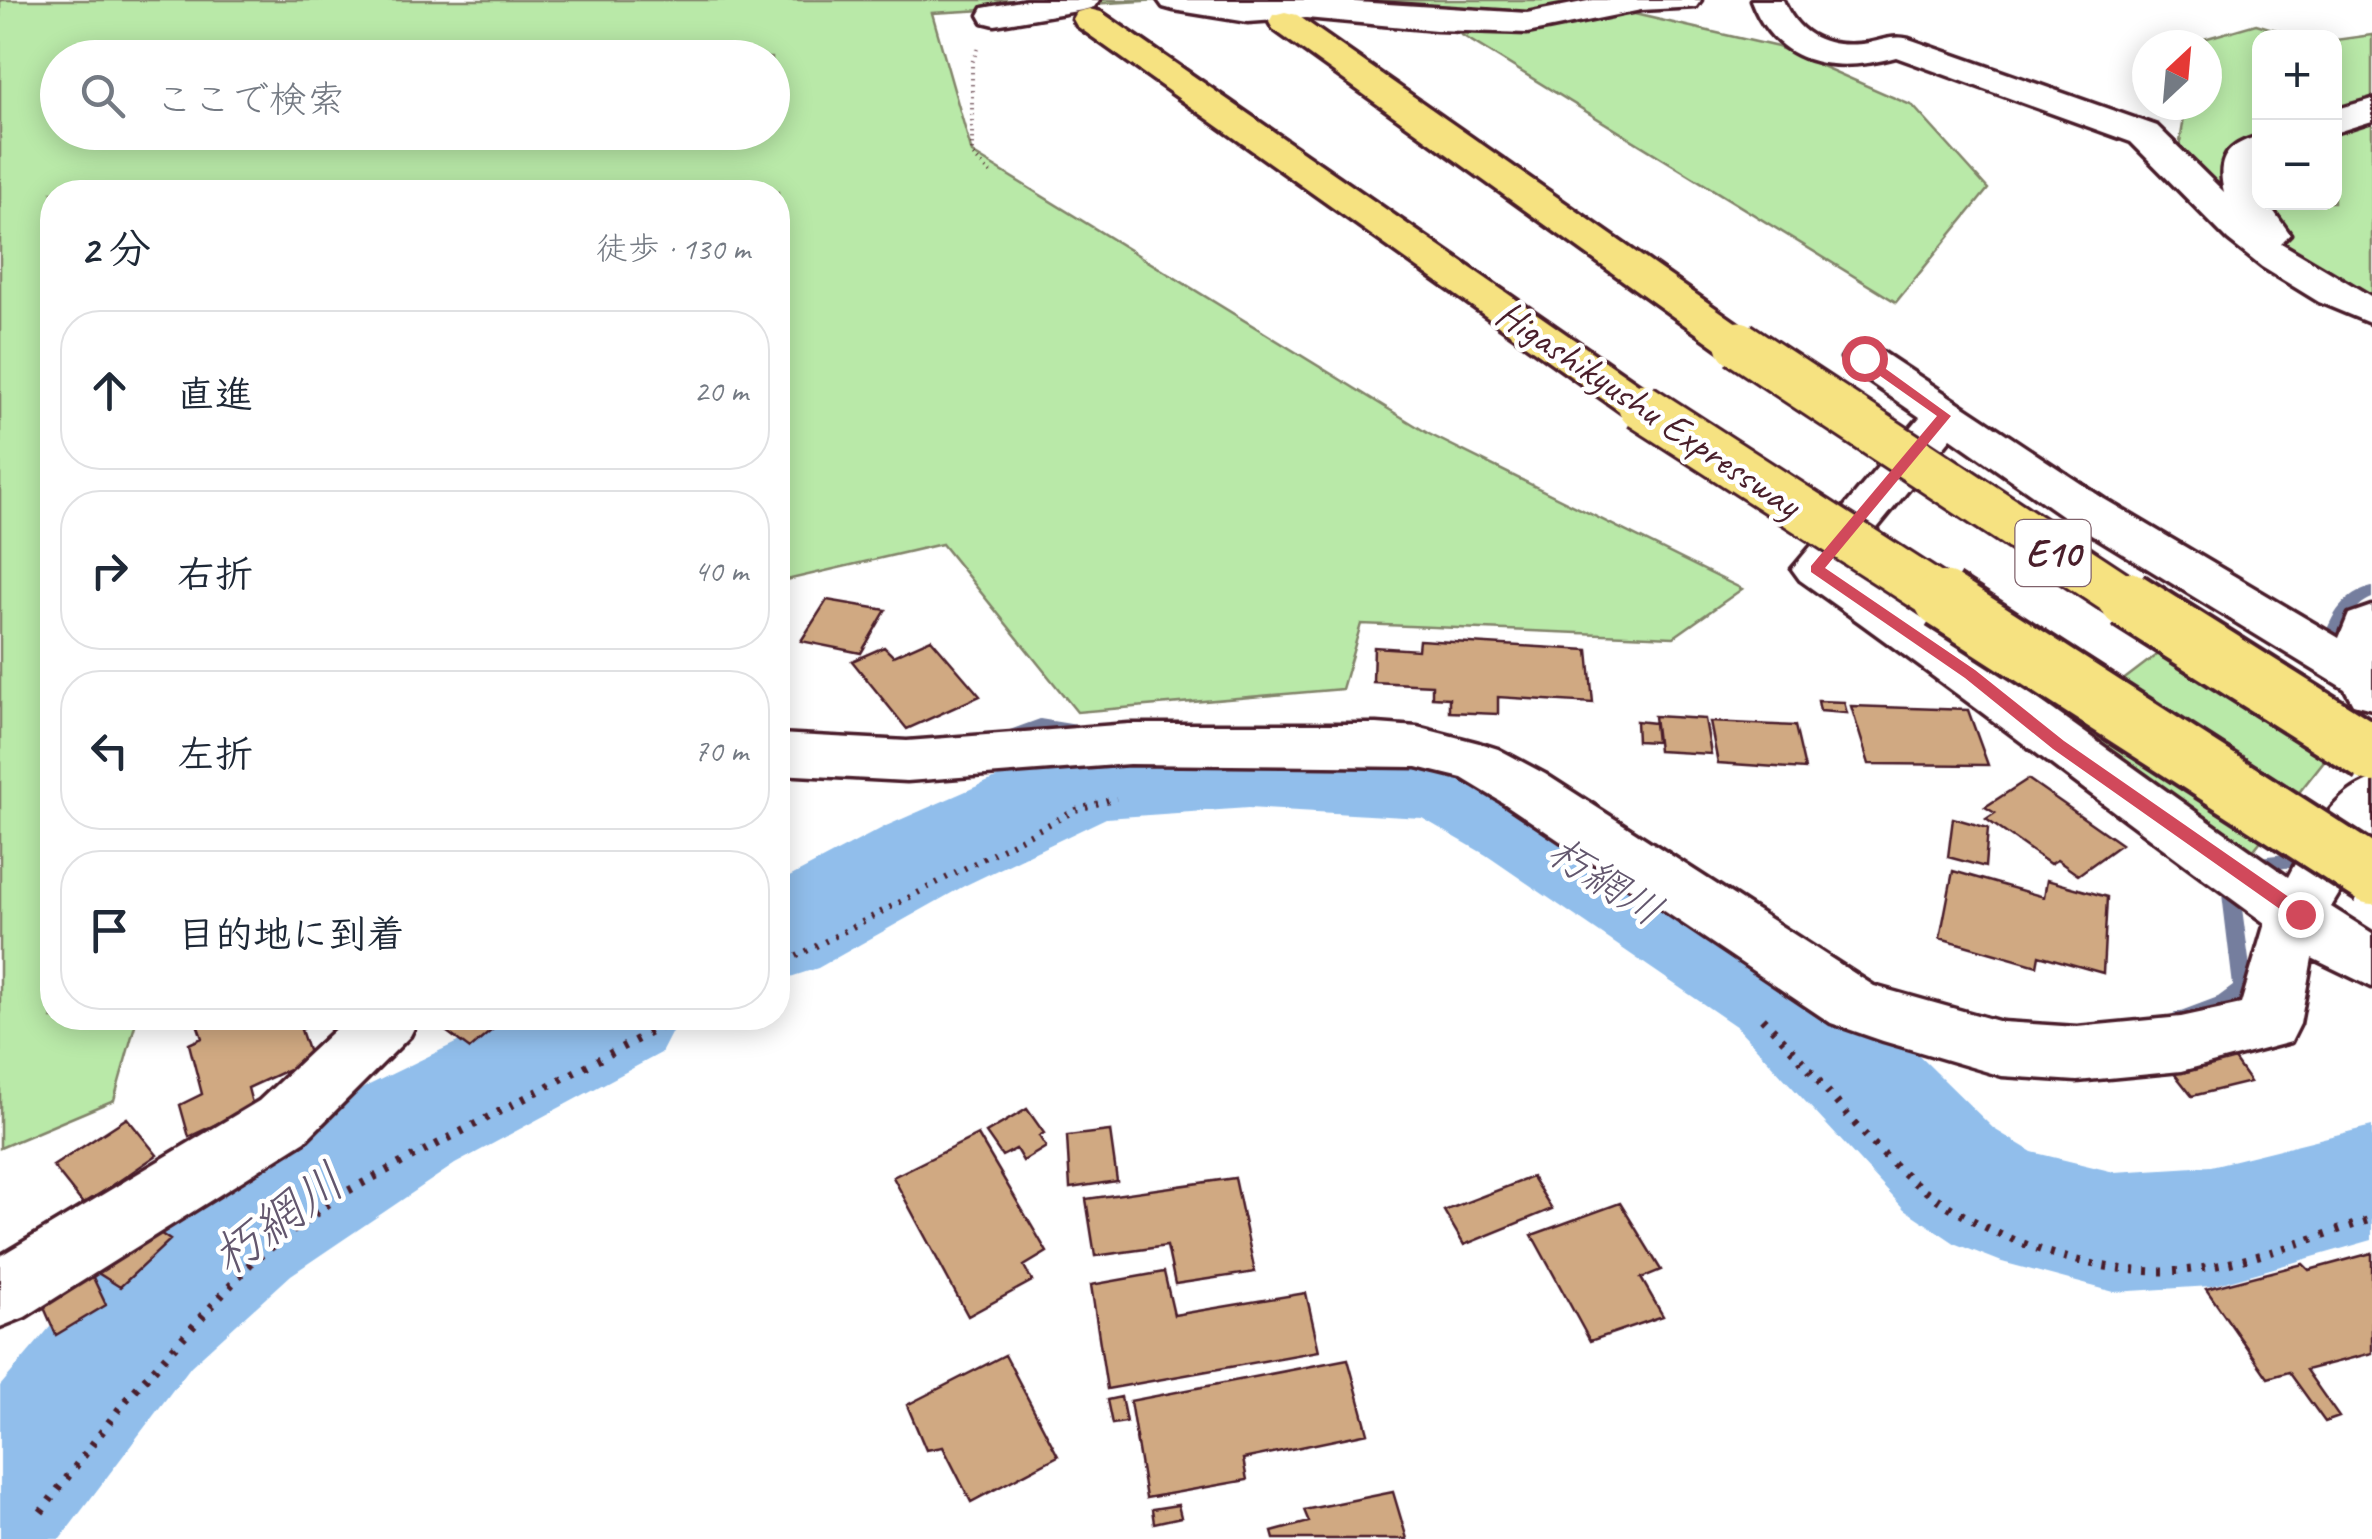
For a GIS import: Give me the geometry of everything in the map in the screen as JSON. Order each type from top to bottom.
[{"type":"highway","name":"Higashikyushu Expressway","points":[[1086,9],[1640,406],[2372,876]]},
{"type":"highway","name":"E10","points":[[1285,22],[1739,344],[2040,546],[2372,754]]},
{"type":"street","points":[[1174,0],[1248,12],[1306,8],[1436,20],[1526,23],[1641,0],[1772,10],[1788,38],[1812,51],[1855,56],[1897,46],[2144,134],[2170,153],[2230,220],[2284,263],[2372,312]]},
{"type":"street","points":[[995,15],[1086,9]]},
{"type":"street","points":[[2340,120],[2372,110]]},
{"type":"street","points":[[2252,151],[2240,158],[2236,179],[2252,207]]},
{"type":"street","points":[[2254,210],[2284,263]]},
{"type":"street","points":[[1864,358],[2087,510],[2368,684]]},
{"type":"street","points":[[1944,416],[1816,569],[1970,674],[2058,745],[2335,939]]},
{"type":"street","points":[[2103,474],[2157,524],[2200,556],[2190,572]]},
{"type":"street","points":[[2368,684],[2360,666],[2367,626],[2372,623]]},
{"type":"street","points":[[790,755],[908,761],[1129,744],[1417,747],[1479,762],[1853,1006],[2002,1049],[2077,1054],[2181,1044],[2269,1024],[2283,954],[2335,939]]},
{"type":"street","points":[[2335,939],[2351,822],[2372,801]]},
{"type":"street","points":[[0,1294],[282,1121],[376,1030]]},
{"type":"path","points":[[994,177],[972,154],[972,81],[975,51],[1001,24],[995,15]]},
{"type":"path","points":[[790,960],[1076,810],[1133,798]]},
{"type":"path","points":[[1755,1010],[1792,1046],[1888,1158],[1917,1184],[2002,1234],[2073,1259],[2175,1271],[2219,1264],[2372,1219]]},
{"type":"path","points":[[41,1512],[126,1400],[252,1262],[340,1195],[655,1030]]},
{"type":"green space","points":[[0,0],[1161,0],[932,13],[972,153],[1429,434],[1742,589],[1674,637],[1361,624],[1342,689],[1077,712],[942,544],[790,579],[790,180],[40,180],[40,1030],[134,1030],[114,1100],[0,1148]]},
{"type":"green space","points":[[1323,0],[1596,0],[1591,4],[1778,47],[1913,106],[1988,189],[1896,302],[1460,34]]},
{"type":"green space","points":[[2256,24],[2276,30],[2252,30],[2252,210],[2342,210],[2342,39],[2372,35],[2372,304],[2242,219],[2179,148],[2184,120],[2222,120],[2222,34]]},
{"type":"green space","points":[[2205,618],[2361,714],[2252,852],[2064,725]]},
{"type":"building","points":[[827,600],[886,610],[861,653],[801,641]]},
{"type":"building","points":[[931,639],[980,696],[907,729],[852,661],[884,647],[893,656]]},
{"type":"building","points":[[1419,640],[1588,650],[1593,703],[1498,697],[1498,714],[1449,712],[1449,698],[1432,697],[1432,685],[1373,682],[1374,647],[1418,650]]},
{"type":"building","points":[[1818,701],[1844,702],[1847,713],[1820,711]]},
{"type":"building","points":[[1851,706],[1968,710],[1988,765],[1869,764]]},
{"type":"building","points":[[1654,716],[1705,719],[1711,754],[1658,751]]},
{"type":"building","points":[[1636,721],[1654,723],[1656,742],[1637,741]]},
{"type":"building","points":[[1710,722],[1795,726],[1805,769],[1718,763]]},
{"type":"building","points":[[2028,779],[2121,844],[2078,875],[2057,860],[2050,864],[1986,819],[1995,813],[1985,807]]},
{"type":"building","points":[[1953,818],[1988,828],[1985,867],[1948,857]]},
{"type":"building","points":[[1953,871],[2044,897],[2047,880],[2107,897],[2103,973],[2039,955],[2037,966],[1940,938]]},
{"type":"building","points":[[199,1030],[301,1030],[311,1059],[248,1088],[253,1107],[189,1137],[180,1105],[202,1094],[189,1044],[202,1038]]},
{"type":"building","points":[[444,1030],[492,1030],[470,1049]]},
{"type":"building","points":[[2229,1052],[2250,1082],[2192,1096],[2169,1067]]},
{"type":"building","points":[[1027,1109],[1044,1133],[1039,1136],[1046,1147],[1023,1161],[1016,1149],[1002,1156],[986,1133]]},
{"type":"building","points":[[127,1118],[157,1155],[84,1205],[53,1166]]},
{"type":"building","points":[[1110,1131],[1117,1181],[1070,1188],[1067,1136]]},
{"type":"building","points":[[978,1135],[1047,1252],[1024,1266],[1032,1281],[968,1316],[893,1177]]},
{"type":"building","points":[[1532,1177],[1552,1209],[1464,1245],[1444,1211]]},
{"type":"building","points":[[1235,1178],[1255,1272],[1175,1284],[1167,1246],[1095,1256],[1086,1199]]},
{"type":"building","points":[[1620,1203],[1661,1270],[1641,1278],[1663,1316],[1590,1341],[1532,1235]]},
{"type":"building","points":[[145,1223],[170,1240],[120,1287],[93,1270]]},
{"type":"building","points":[[2372,1253],[2372,1353],[2306,1370],[2339,1417],[2325,1422],[2289,1372],[2268,1378],[2206,1289],[2303,1264],[2309,1270]]},
{"type":"building","points":[[88,1267],[106,1305],[56,1335],[39,1296]]},
{"type":"building","points":[[1164,1272],[1174,1315],[1306,1293],[1319,1351],[1107,1389],[1091,1285]]},
{"type":"building","points":[[1005,1355],[1058,1456],[971,1502],[943,1447],[926,1450],[907,1405]]},
{"type":"building","points":[[1348,1359],[1368,1433],[1243,1459],[1247,1480],[1146,1498],[1130,1401]]},
{"type":"building","points":[[1121,1397],[1126,1422],[1112,1424],[1107,1400]]},
{"type":"building","points":[[1393,1492],[1407,1539],[1274,1539],[1272,1532],[1309,1522],[1304,1510]]},
{"type":"building","points":[[1178,1505],[1181,1517],[1154,1523],[1152,1509]]},
{"type":"waterway","points":[[2331,640],[2350,604],[2372,592]]},
{"type":"waterway","points":[[1002,739],[1040,725],[1083,732]]},
{"type":"waterway","name":"朽網川","points":[[790,929],[925,856],[1090,780],[1248,770],[1441,780],[1524,826],[1779,993],[1949,1169],[2002,1203],[2114,1232],[2211,1226],[2372,1183]]},
{"type":"waterway","points":[[2265,862],[2287,861],[2312,849]]},
{"type":"waterway","points":[[2177,1021],[2225,1003],[2243,989],[2231,894]]},
{"type":"waterway","name":"朽網川","points":[[0,1498],[143,1320],[245,1233],[411,1125],[596,1030]]},
{"type":"route","points":[[1864,358],[1944,416],[1816,569],[1970,674],[2058,745],[2300,914]]}]
